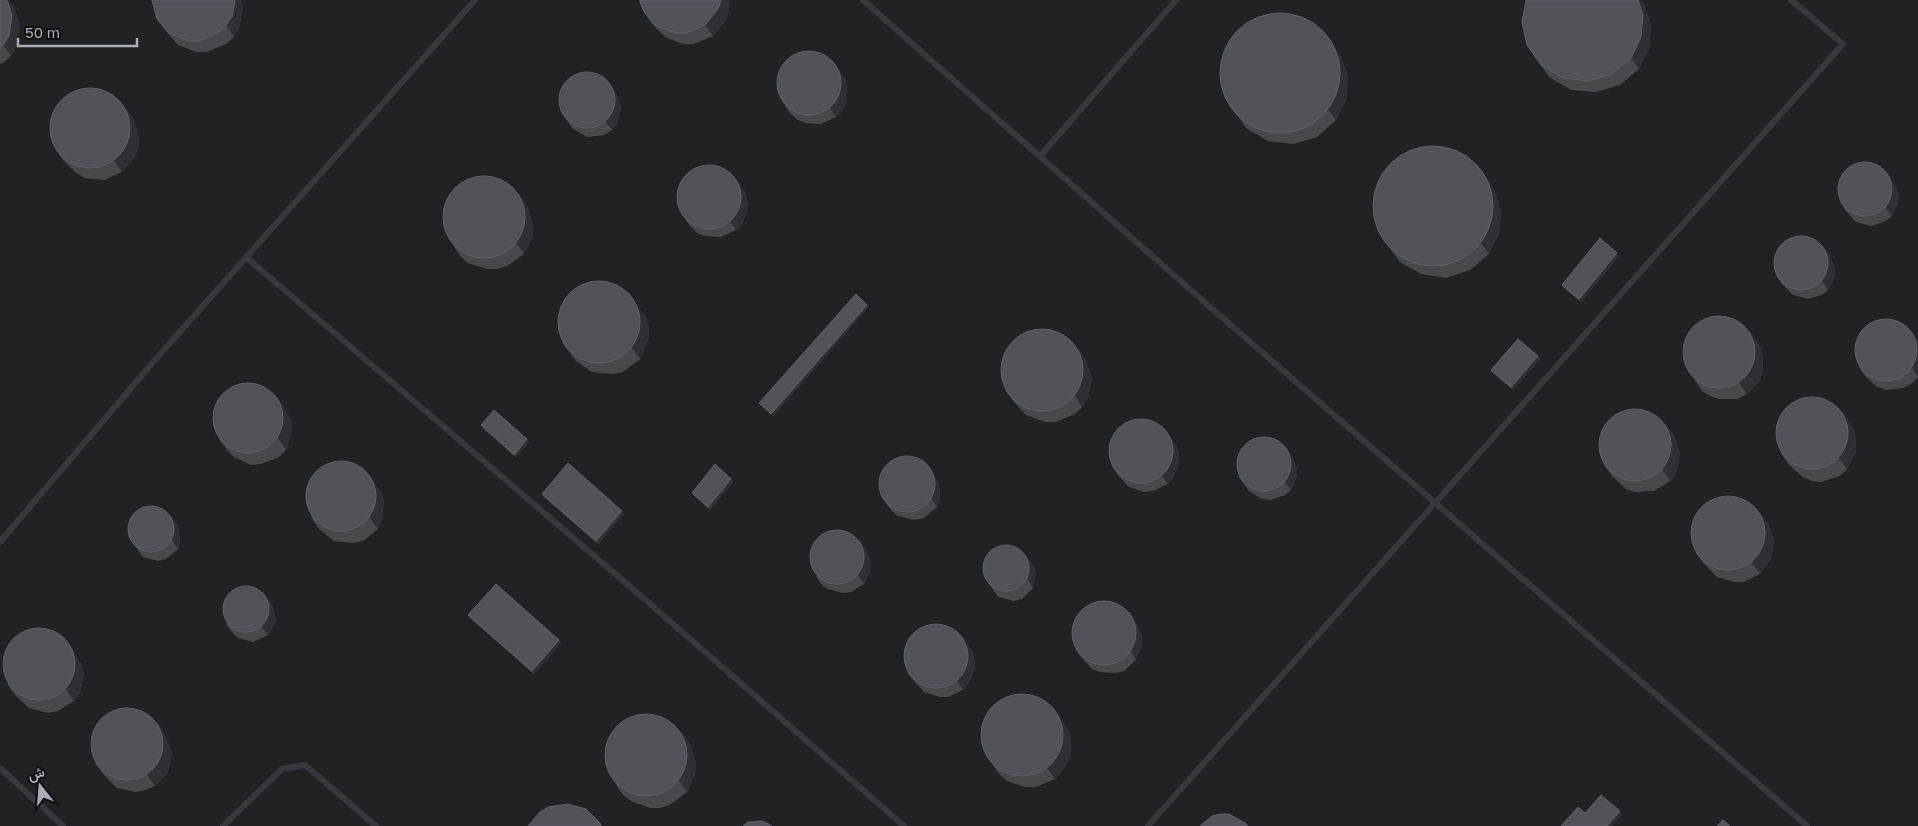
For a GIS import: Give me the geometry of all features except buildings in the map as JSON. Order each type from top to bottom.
[{"type":"lane","points":[[0,542],[154,361],[475,0]]},
{"type":"lane","points":[[863,0],[1807,826]]},
{"type":"lane","points":[[1040,156],[1176,0]]},
{"type":"lane","points":[[1148,826],[1843,44],[1791,0]]},
{"type":"lane","points":[[246,257],[649,603],[904,826]]},
{"type":"lane","points":[[223,826],[282,770],[305,765],[376,826]]},
{"type":"lane","points":[[0,768],[63,826]]},
{"type":"shaded area","points":[[0,0],[1918,0],[1918,826],[0,826]]}]
